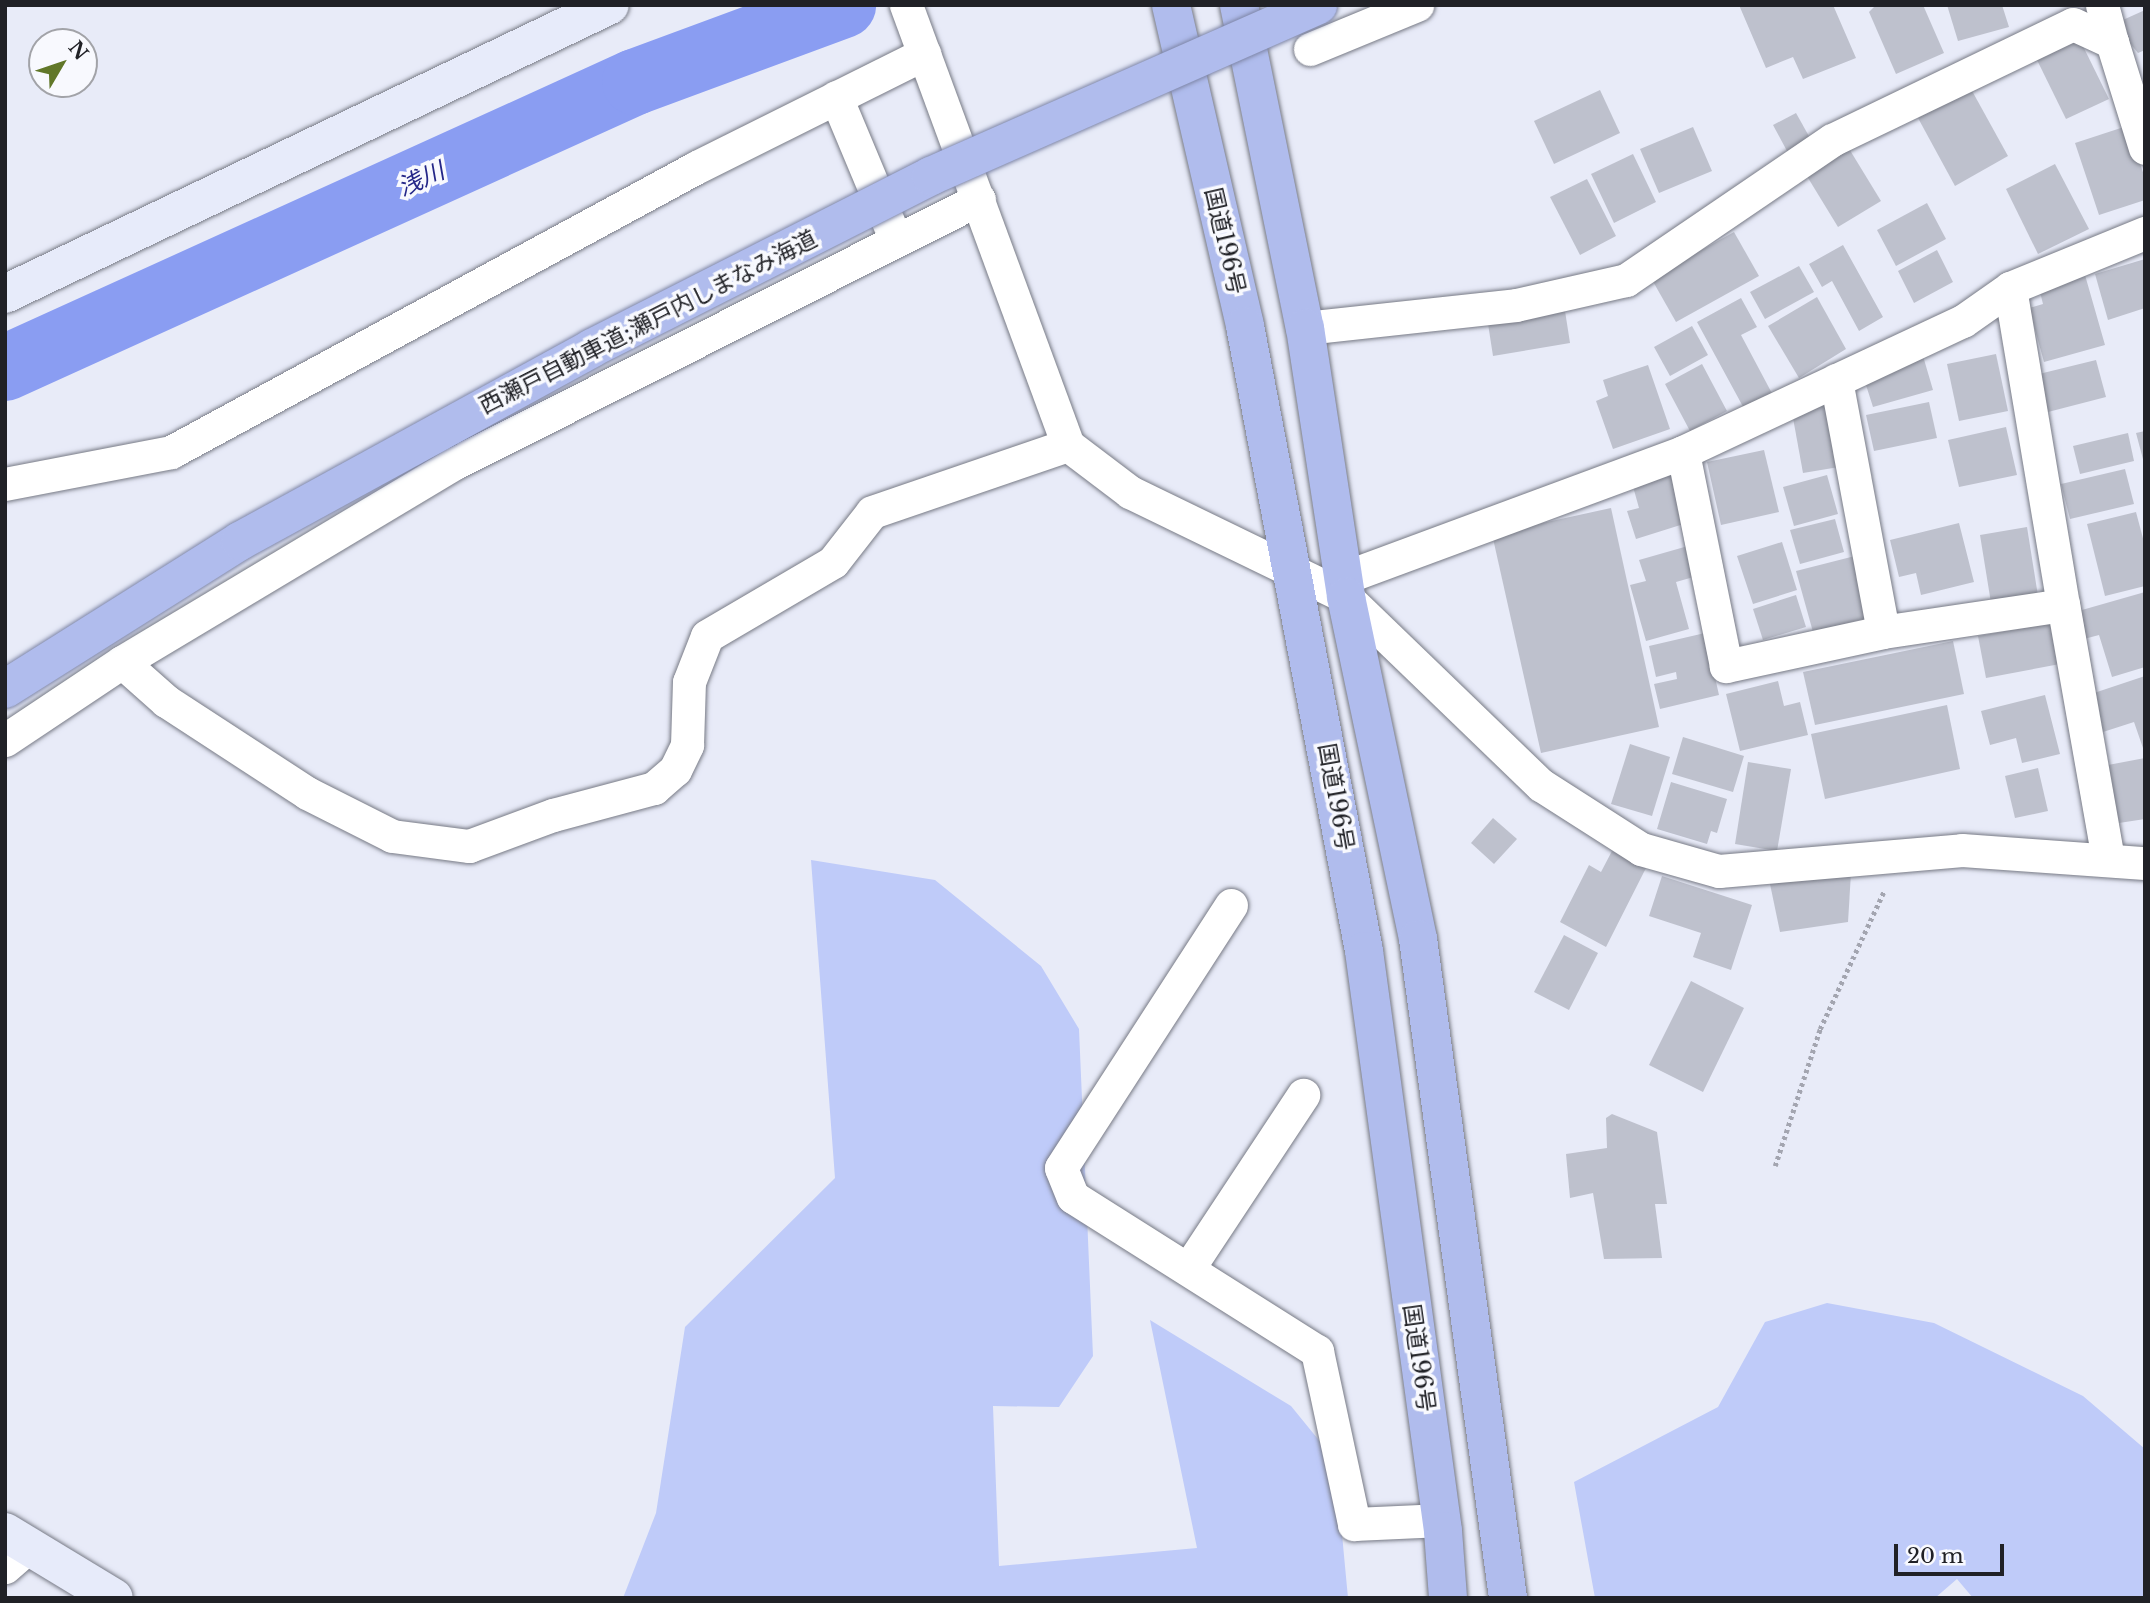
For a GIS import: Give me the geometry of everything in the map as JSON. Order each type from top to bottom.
[{"type":"highway","name":"国道196号","points":[[1171,5],[1245,326],[1295,572],[1364,951],[1442,1520],[1448,1598]]},
{"type":"highway","points":[[1239,5],[1306,328],[1344,587],[1418,939],[1508,1598]]},
{"type":"highway","name":"西瀬戸自動車道;瀬戸内しまなみ海道","points":[[5,689],[240,541],[592,348],[931,176],[1318,5]]},
{"type":"street","points":[[5,294],[610,5]]},
{"type":"street","points":[[906,5],[1068,446],[1130,492],[1295,572],[1344,587],[1541,785],[1641,849],[1719,871],[1962,850],[2145,863]]},
{"type":"street","points":[[1310,49],[1417,5]]},
{"type":"street","points":[[2102,5],[2145,148]]},
{"type":"street","points":[[1306,328],[1516,305],[1626,280],[1832,140],[2073,24],[2112,42]]},
{"type":"street","points":[[5,484],[171,452],[696,167],[924,54]]},
{"type":"street","points":[[836,97],[896,239]]},
{"type":"street","points":[[5,740],[122,662],[453,464],[979,199]]},
{"type":"street","points":[[1344,587],[1683,452],[1762,411],[1963,321],[2010,288],[2145,233]]},
{"type":"street","points":[[2010,288],[2108,859]]},
{"type":"street","points":[[1836,380],[1883,632]]},
{"type":"street","points":[[122,662],[166,701],[307,793],[392,836],[469,846],[553,814],[654,788],[675,770],[687,745],[689,682],[707,636],[833,562],[872,512],[1068,446]]},
{"type":"street","points":[[1683,452],[1726,666],[1883,632],[2063,604]]},
{"type":"street","points":[[1231,905],[1061,1168],[1073,1197],[1317,1351],[1354,1524],[1442,1520]]},
{"type":"street","points":[[1188,1269],[1303,1095]]},
{"type":"street","points":[[14,1548],[114,1598]]},
{"type":"path","points":[[1775,1166],[1820,1028],[1900,855]]},
{"type":"shaded area","points":[[811,860],[935,880],[1041,966],[1079,1029],[1093,1356],[1059,1407],[993,1406],[999,1566],[1197,1548],[1150,1320],[1291,1406],[1335,1460],[1348,1598],[623,1598],[656,1513],[685,1327],[835,1178]]},
{"type":"shaded area","points":[[1827,1303],[1934,1323],[2083,1396],[2145,1449],[2145,1598],[1973,1598],[1957,1579],[1935,1598],[1595,1598],[1574,1482],[1718,1407],[1765,1322]]},
{"type":"building","points":[[1739,5],[1833,5],[1856,58],[1803,79],[1793,57],[1766,68]]},
{"type":"building","points":[[1876,5],[1923,5],[1944,53],[1896,74],[1869,12]]},
{"type":"building","points":[[1947,5],[2002,5],[2009,27],[1958,41]]},
{"type":"building","points":[[2145,10],[2145,50],[2138,53],[2114,24]]},
{"type":"building","points":[[2080,40],[2109,99],[2066,119],[2037,60]]},
{"type":"building","points":[[1971,89],[2008,156],[1955,186],[1918,118]]},
{"type":"building","points":[[1600,90],[1620,133],[1554,164],[1534,121]]},
{"type":"building","points":[[1796,113],[1810,138],[1787,151],[1773,125]]},
{"type":"building","points":[[2127,126],[2145,178],[2145,200],[2099,215],[2075,143]]},
{"type":"building","points":[[1693,127],[1712,171],[1659,193],[1640,149]]},
{"type":"building","points":[[1848,147],[1881,201],[1838,227],[1805,173]]},
{"type":"building","points":[[1633,154],[1656,202],[1614,223],[1591,174]]},
{"type":"building","points":[[2055,164],[2089,229],[2038,254],[2006,189]]},
{"type":"building","points":[[1587,179],[1616,236],[1580,255],[1550,197]]},
{"type":"building","points":[[1927,203],[1946,239],[1896,266],[1877,230]]},
{"type":"building","points":[[1734,232],[1759,276],[1676,322],[1651,278]]},
{"type":"building","points":[[1843,245],[1883,317],[1859,331],[1832,281],[1822,287],[1809,264]]},
{"type":"building","points":[[1937,250],[1953,282],[1914,303],[1898,271]]},
{"type":"building","points":[[2145,259],[2145,308],[2108,320],[2095,274]]},
{"type":"building","points":[[1799,266],[1814,292],[1765,319],[1750,292]]},
{"type":"building","points":[[2085,275],[2105,345],[2044,362],[2029,308],[2043,304],[2039,288]]},
{"type":"building","points":[[1817,297],[1846,349],[1799,378],[1768,326]]},
{"type":"building","points":[[1741,298],[1757,327],[1741,335],[1775,399],[1747,414],[1697,322]]},
{"type":"building","points":[[1565,311],[1570,343],[1493,356],[1488,324]]},
{"type":"building","points":[[1692,326],[1708,355],[1670,376],[1654,347]]},
{"type":"building","points":[[1996,354],[2008,411],[1959,421],[1947,364]]},
{"type":"building","points":[[1923,356],[1933,390],[1873,407],[1865,382],[1884,376],[1882,368]]},
{"type":"building","points":[[2096,360],[2106,397],[2048,412],[2039,374]]},
{"type":"building","points":[[1702,364],[1727,411],[1690,431],[1665,384]]},
{"type":"building","points":[[1648,365],[1670,429],[1613,449],[1596,401],[1608,396],[1603,380]]},
{"type":"building","points":[[1833,400],[1845,466],[1803,473],[1791,407]]},
{"type":"building","points":[[1929,402],[1937,438],[1874,451],[1866,415]]},
{"type":"building","points":[[2006,427],[2017,475],[1959,487],[1948,440]]},
{"type":"building","points":[[2145,431],[2145,463],[2144,463],[2136,433]]},
{"type":"building","points":[[2128,433],[2134,461],[2080,474],[2073,446]]},
{"type":"building","points":[[1764,450],[1779,512],[1721,525],[1707,462]]},
{"type":"building","points":[[2125,469],[2134,504],[2070,519],[2061,484]]},
{"type":"building","points":[[1674,470],[1690,522],[1636,539],[1627,511],[1639,508],[1632,483]]},
{"type":"building","points":[[1827,475],[1838,514],[1794,526],[1783,487]]},
{"type":"building","points":[[1611,508],[1659,727],[1541,753],[1492,534]]},
{"type":"building","points":[[2136,512],[2145,546],[2145,586],[2105,596],[2087,524]]},
{"type":"building","points":[[1835,519],[1844,552],[1800,564],[1790,530]]},
{"type":"building","points":[[1959,523],[1974,582],[1921,595],[1916,573],[1899,577],[1890,540]]},
{"type":"building","points":[[2027,527],[2038,596],[1991,603],[1980,535]]},
{"type":"building","points":[[1782,542],[1797,590],[1753,604],[1737,556]]},
{"type":"building","points":[[1695,544],[1704,574],[1676,582],[1689,629],[1646,641],[1630,585],[1646,581],[1639,560]]},
{"type":"building","points":[[1855,556],[1871,617],[1813,632],[1796,571]]},
{"type":"building","points":[[2145,592],[2145,667],[2112,677],[2099,635],[2084,639],[2075,612]]},
{"type":"building","points":[[1796,595],[1806,627],[1763,640],[1753,609]]},
{"type":"building","points":[[2052,623],[2060,664],[1986,678],[1978,636]]},
{"type":"building","points":[[1705,633],[1719,695],[1660,709],[1654,684],[1677,679],[1676,672],[1656,677],[1649,646]]},
{"type":"building","points":[[1953,641],[1964,694],[1815,725],[1803,672]]},
{"type":"building","points":[[2145,676],[2144,751],[2134,722],[2103,732],[2091,694]]},
{"type":"building","points":[[1778,681],[1784,706],[1800,702],[1808,735],[1740,751],[1726,694]]},
{"type":"building","points":[[2045,695],[2060,754],[2022,763],[2016,738],[1990,745],[1981,711]]},
{"type":"building","points":[[1947,705],[1960,769],[1825,799],[1811,734]]},
{"type":"building","points":[[1683,737],[1744,756],[1733,792],[1672,774]]},
{"type":"building","points":[[1630,744],[1670,757],[1652,816],[1611,804]]},
{"type":"building","points":[[2145,758],[2145,819],[2119,823],[2108,765]]},
{"type":"building","points":[[1748,762],[1791,769],[1777,851],[1735,844]]},
{"type":"building","points":[[2038,768],[2048,811],[2015,818],[2005,776]]},
{"type":"building","points":[[1671,782],[1727,799],[1717,833],[1711,831],[1707,844],[1657,829]]},
{"type":"building","points":[[1493,818],[1517,839],[1494,864],[1471,843]]},
{"type":"building","points":[[1612,851],[1646,868],[1606,947],[1560,922],[1589,865],[1601,872]]},
{"type":"building","points":[[1851,873],[1848,922],[1780,932],[1770,884]]},
{"type":"building","points":[[1662,876],[1752,905],[1731,970],[1693,957],[1701,933],[1649,916]]},
{"type":"building","points":[[1564,935],[1598,953],[1569,1010],[1534,992]]},
{"type":"building","points":[[1691,981],[1744,1008],[1703,1092],[1649,1065]]},
{"type":"building","points":[[1612,1114],[1657,1132],[1667,1204],[1655,1204],[1662,1258],[1604,1259],[1593,1193],[1570,1198],[1566,1154],[1607,1148],[1606,1118]]},
{"type":"waterway","name":"浅川","points":[[5,368],[635,82],[843,5]]}]
